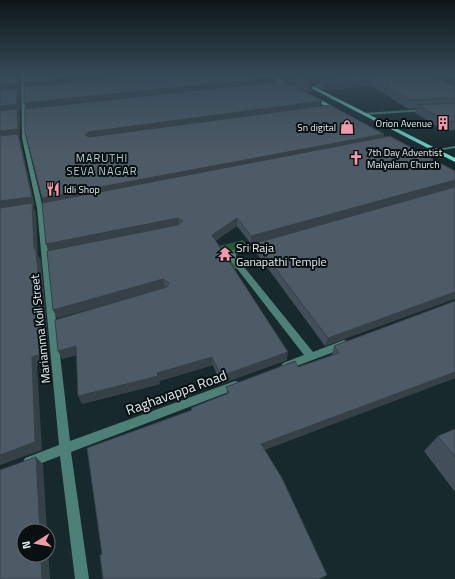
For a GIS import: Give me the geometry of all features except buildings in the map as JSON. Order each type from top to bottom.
[{"type":"main road","points":[[319,101],[344,114]]},
{"type":"main road","points":[[338,101],[455,160]]},
{"type":"street","name":"Mariamma Koil Street","points":[[23,101],[21,138],[39,208],[48,256],[65,448],[82,579]]},
{"type":"street","points":[[323,108],[330,107]]},
{"type":"street","points":[[364,114],[431,110]]},
{"type":"street","points":[[435,150],[455,147]]},
{"type":"street","points":[[272,242],[233,253],[232,257],[311,357]]},
{"type":"street","points":[[274,370],[354,340]]},
{"type":"street","name":"Raghavappa Road","points":[[14,467],[244,382]]},
{"type":"green space","points":[[243,240],[249,248],[232,258],[240,268],[214,275],[199,251]]},
{"type":"place","name":"Orion Avenue","points":[[443,123]]},
{"type":"place","name":"Sn digital","points":[[347,127]]},
{"type":"place","name":"7th Day Adventist Malyalam Church","points":[[356,158]]},
{"type":"place","name":"Idli Shop","points":[[53,189]]},
{"type":"place","name":"Sri Raja Ganapathi Temple","points":[[225,254]]},
{"type":"district","name":"MARUTHI SEVA NAGAR","points":[[102,164]]}]
